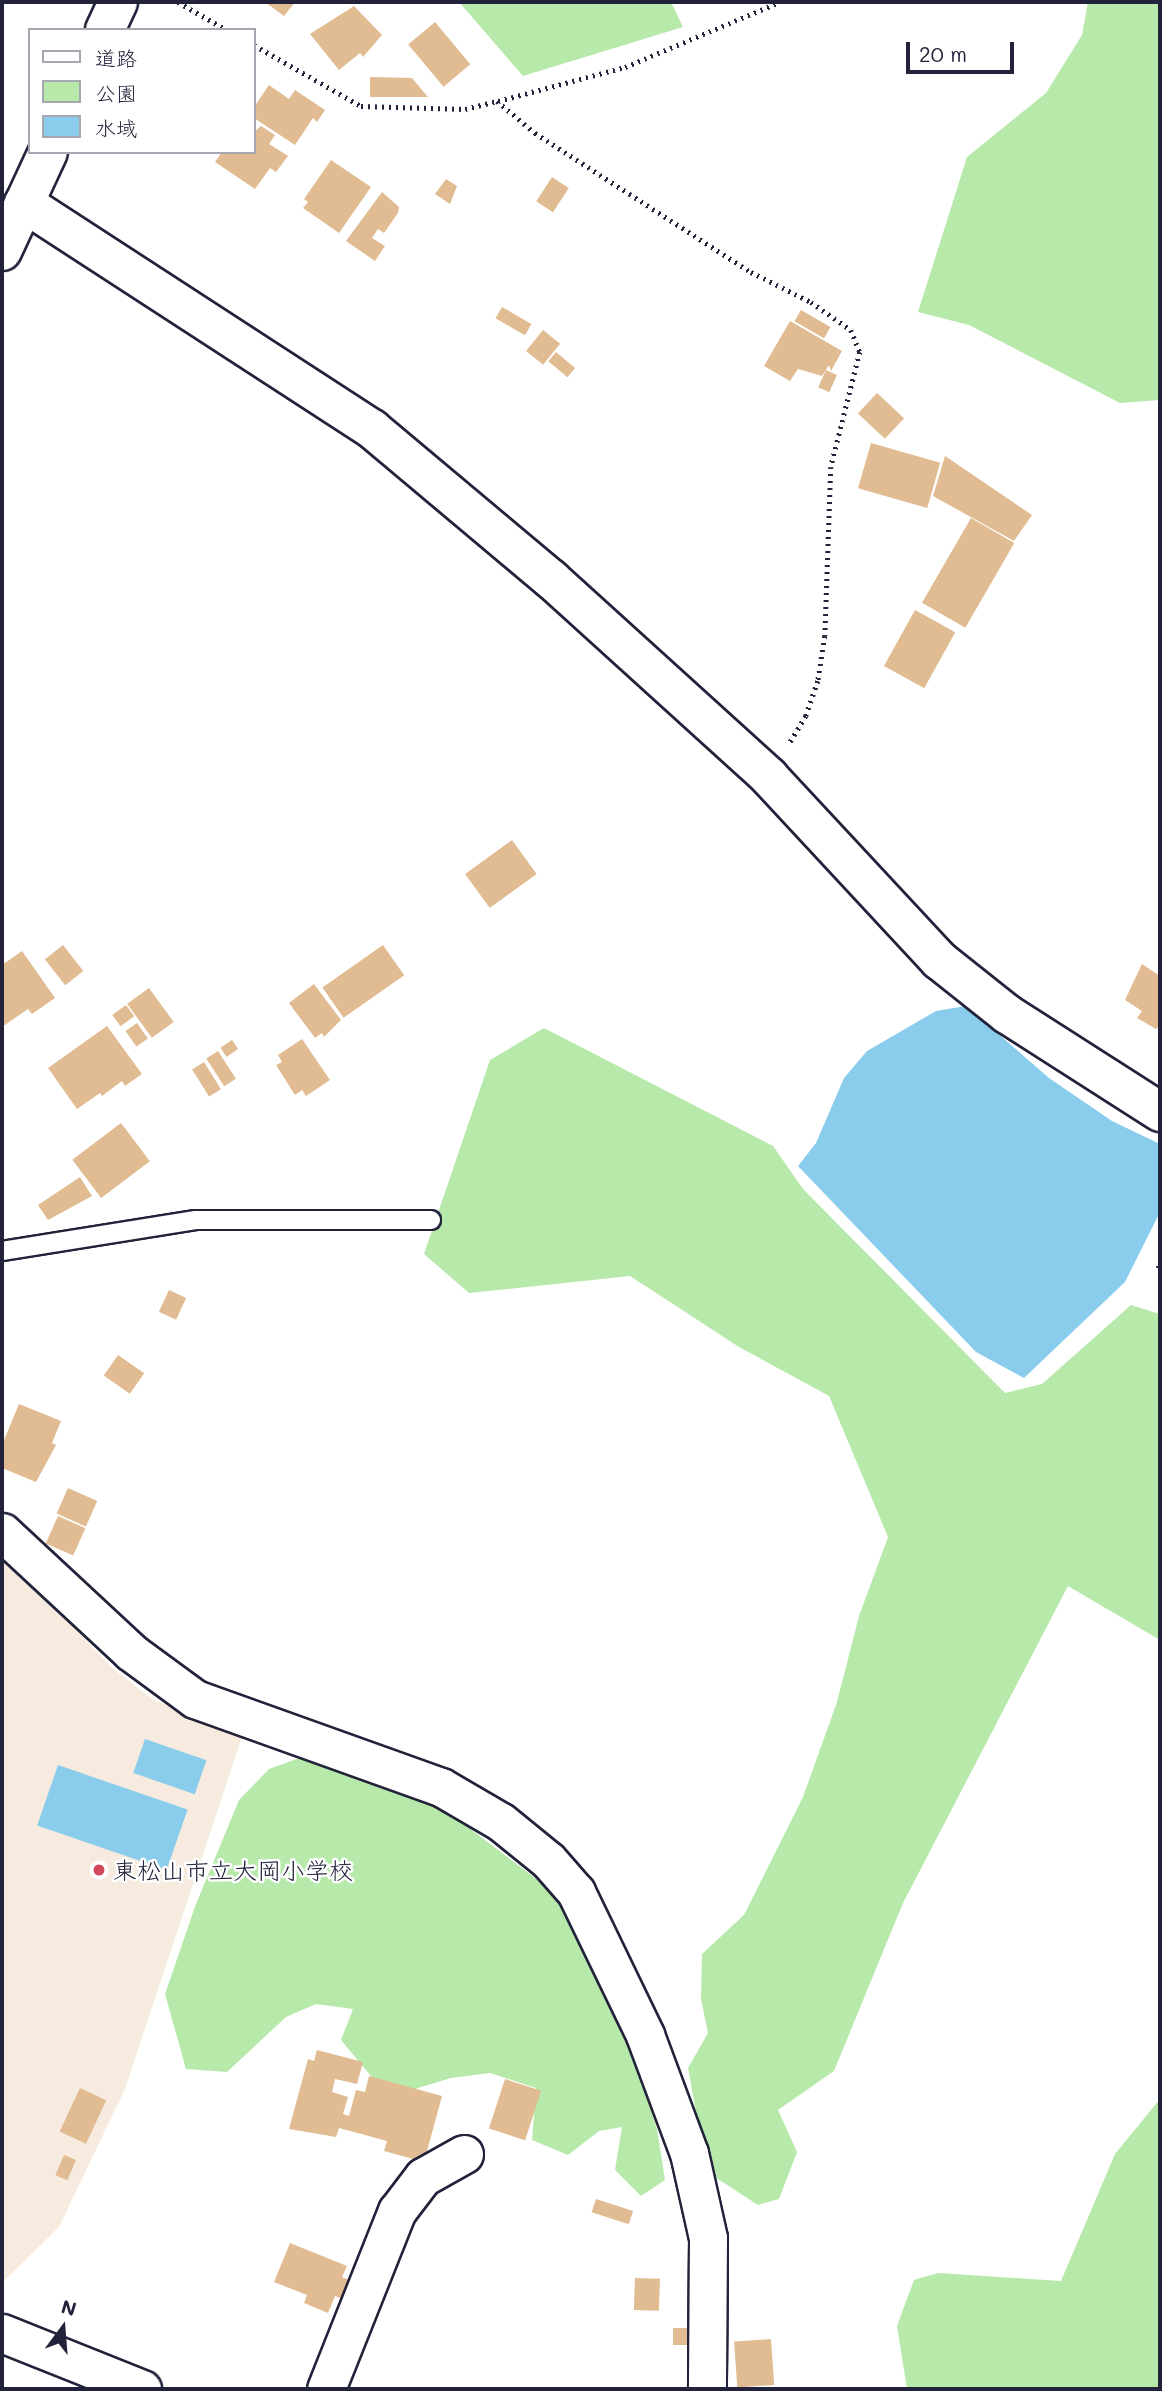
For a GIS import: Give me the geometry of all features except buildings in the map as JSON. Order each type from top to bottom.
[{"type":"street","points":[[106,28],[118,2]]},
{"type":"street","points":[[2,251],[47,154]]},
{"type":"street","points":[[24,203],[372,429],[551,579],[769,777],[939,960],[1007,1014],[1160,1112]]},
{"type":"street","points":[[2,1532],[131,1652],[195,1699],[441,1787],[501,1822],[548,1860],[576,1892],[645,2035],[689,2153],[708,2238],[707,2389]]},
{"type":"street","points":[[326,2389],[397,2211],[423,2177],[464,2154]]},
{"type":"street","points":[[2,2333],[142,2389]]},
{"type":"lane","points":[[2,1251],[196,1220],[431,1220]]},
{"type":"path","points":[[178,2],[224,28]]},
{"type":"path","points":[[256,46],[361,106],[465,109],[625,67],[780,2]]},
{"type":"path","points":[[497,101],[535,133],[751,272],[837,318],[858,342],[858,364],[831,467],[825,636],[818,681],[806,716],[769,777]]},
{"type":"shaded area","name":"東松山市立大岡小学校","points":[[2,1552],[111,1667],[152,1699],[242,1737],[125,2089],[59,2227],[2,2283]]},
{"type":"green space","points":[[459,2],[671,2],[683,27],[523,76]]},
{"type":"green space","points":[[1088,2],[1160,2],[1160,400],[1120,403],[969,325],[918,312],[967,157],[1046,93],[1082,35]]},
{"type":"green space","points":[[544,1028],[773,1146],[803,1189],[1005,1393],[1042,1384],[1131,1305],[1160,1314],[1160,1640],[1068,1586],[903,1903],[834,2071],[778,2110],[797,2152],[779,2199],[758,2205],[707,2172],[688,2068],[708,2033],[701,1999],[702,1954],[744,1915],[803,1797],[837,1702],[859,1616],[888,1537],[829,1396],[739,1347],[630,1276],[469,1293],[424,1254],[490,1060]]},
{"type":"green space","points":[[302,1757],[440,1806],[543,1884],[580,1926],[626,2028],[657,2129],[665,2180],[641,2196],[615,2170],[622,2127],[599,2131],[568,2155],[532,2140],[536,2088],[490,2073],[451,2078],[405,2092],[380,2087],[341,2040],[353,2009],[316,2004],[286,2017],[227,2072],[186,2069],[165,1994],[196,1904],[239,1800],[269,1769]]},
{"type":"green space","points":[[1160,2099],[1160,2389],[907,2389],[897,2326],[914,2280],[938,2273],[1061,2281],[1115,2154]]},
{"type":"water","points":[[966,1006],[1049,1078],[1112,1121],[1160,1144],[1160,1212],[1125,1282],[1024,1378],[976,1352],[798,1166],[816,1143],[844,1078],[867,1051],[936,1011]]},
{"type":"water","points":[[145,1739],[206,1760],[195,1794],[133,1773]]},
{"type":"water","points":[[58,1765],[188,1810],[167,1870],[37,1826]]},
{"type":"place","name":"東松山市立大岡小学校","points":[[99,1870]]}]
